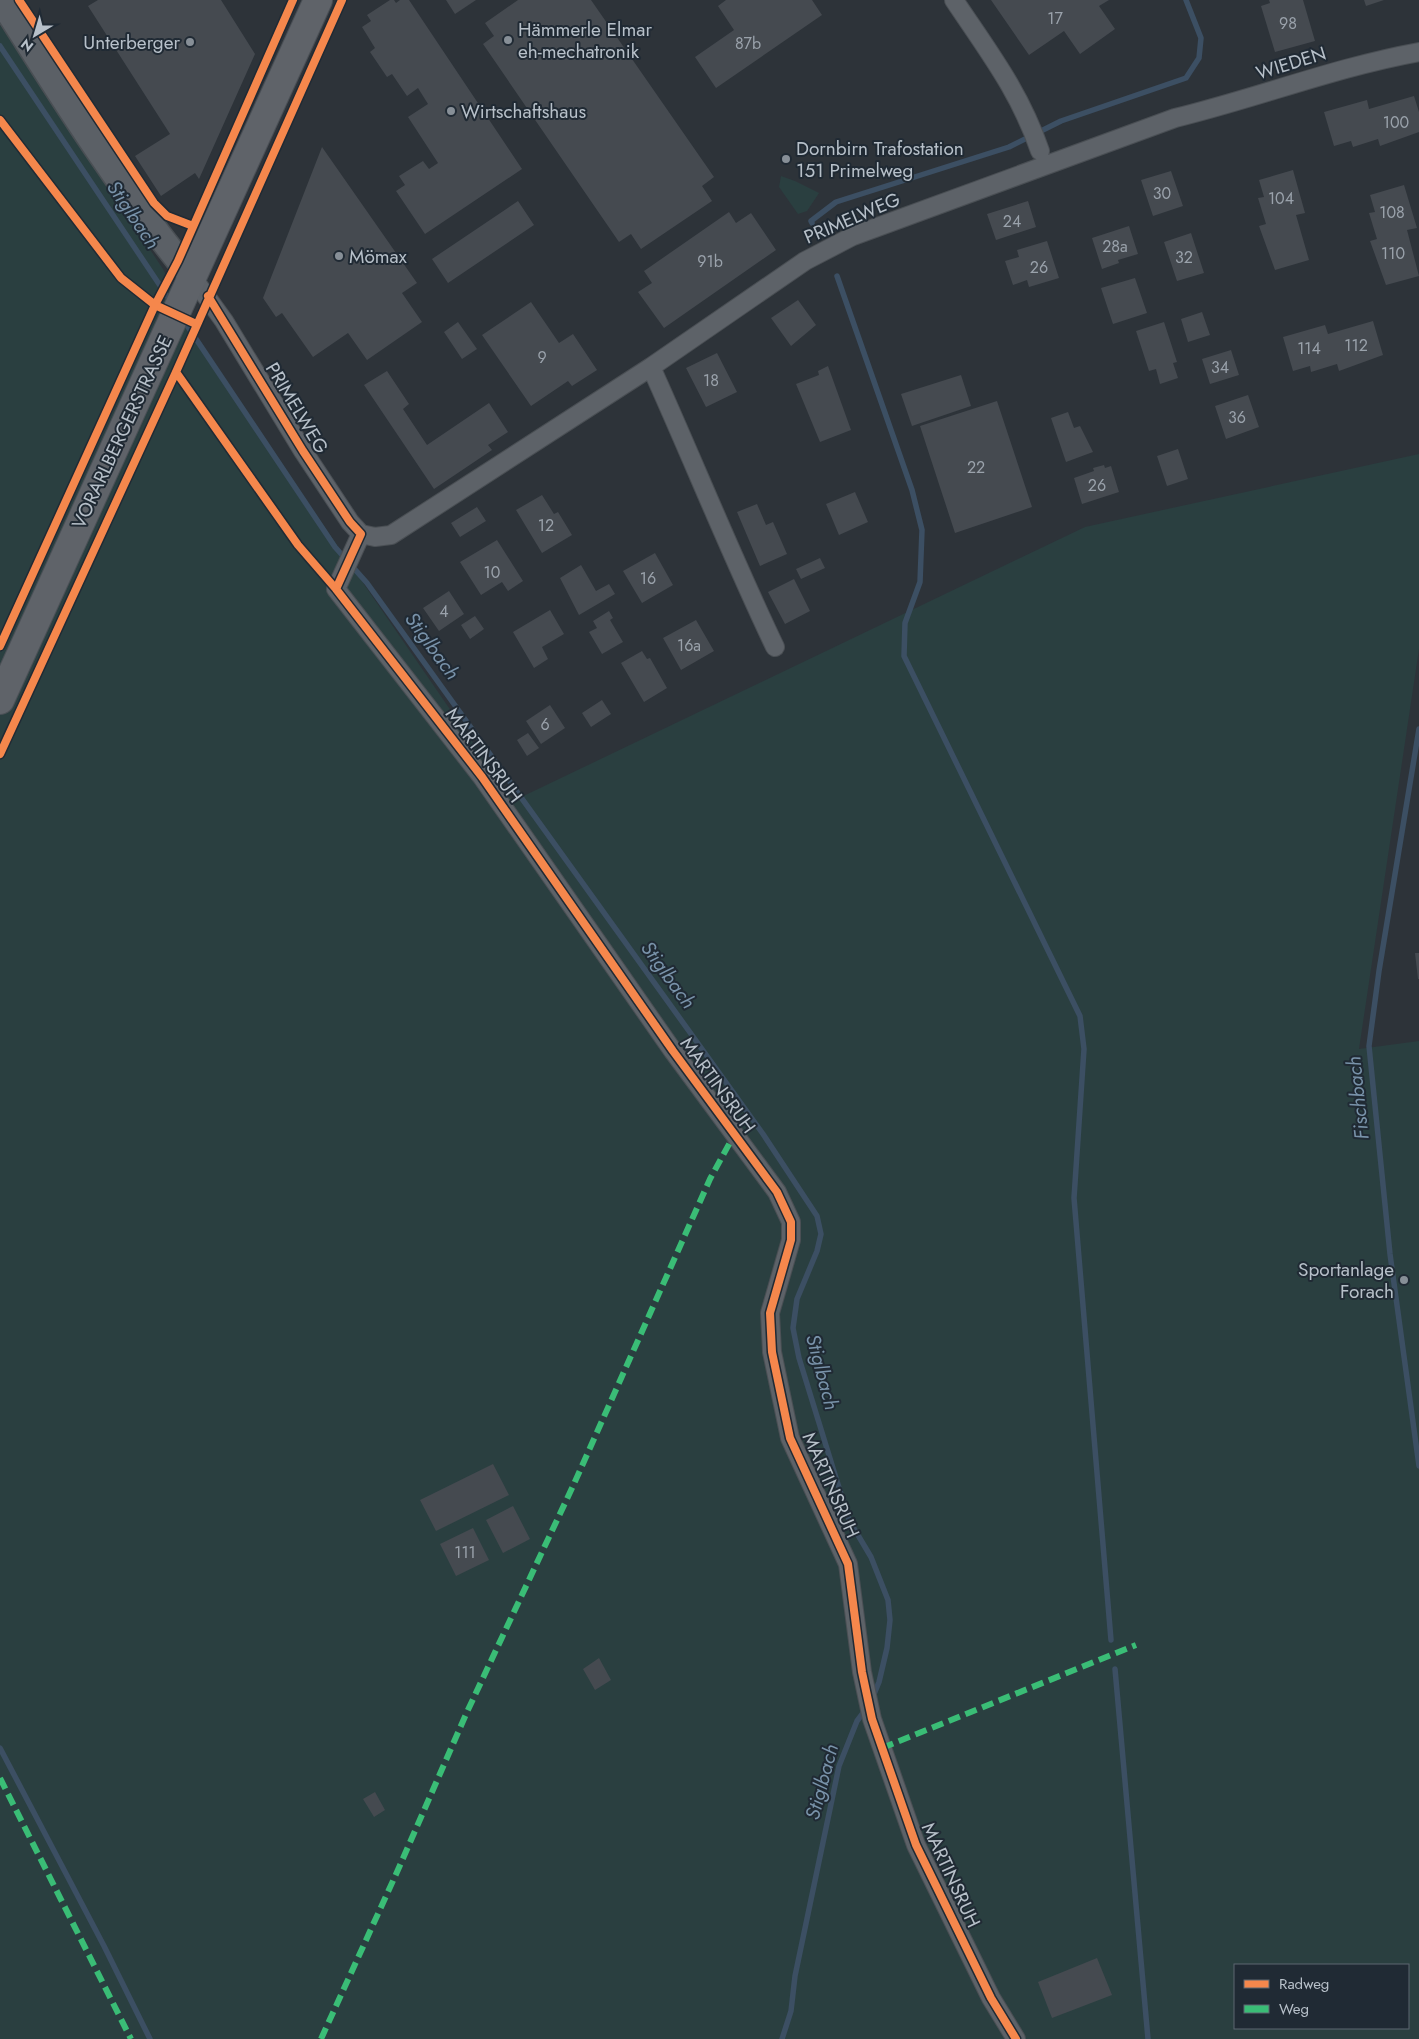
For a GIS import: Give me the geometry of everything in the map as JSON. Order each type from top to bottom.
[{"type":"main road","points":[[1,0],[77,120],[190,284]]},
{"type":"main road","name":"VORARLBERGERSTRASSE","points":[[0,700],[318,0]]},
{"type":"street","points":[[954,0],[1006,77],[1029,118],[1040,151]]},
{"type":"street","name":"WIEDEN","points":[[1175,118],[1218,108],[1378,60],[1419,52]]},
{"type":"street","name":"PRIMELWEG","points":[[190,284],[224,321],[303,452],[350,522],[358,541],[391,535],[651,367],[805,261],[829,247],[854,236],[1175,118]]},
{"type":"street","points":[[651,367],[775,647]]},
{"type":"street","name":"MARTINSRUH","points":[[358,541],[336,589],[482,777],[672,1051],[777,1192],[791,1222],[791,1240],[770,1313],[772,1352],[790,1438],[848,1564],[865,1688],[872,1719],[916,1845],[991,1998],[1016,2039]]},
{"type":"green space","points":[[0,25],[163,269],[205,353],[513,801],[1085,527],[1419,454],[1419,649],[1359,1049],[1419,1041],[1419,2039],[0,2039]]},
{"type":"green space","points":[[781,176],[819,193],[807,211],[798,214],[779,187]]},
{"type":"building","points":[[98,0],[221,0],[255,54],[199,179],[195,173],[161,196],[135,156],[170,134],[88,6]]},
{"type":"building","name":"Wirtschaftshaus","points":[[390,0],[394,0],[396,3],[400,0],[409,0],[522,169],[425,234],[396,191],[405,185],[399,176],[423,161],[429,169],[438,163],[408,117],[428,104],[418,88],[407,96],[392,74],[387,77],[370,52],[375,48],[362,27],[371,21],[367,15]]},
{"type":"building","points":[[446,0],[476,0],[455,14]]},
{"type":"building","points":[[518,0],[591,0],[714,177],[702,186],[712,201],[641,249],[631,234],[619,242],[483,44],[494,36],[485,23]]},
{"type":"building","points":[[726,0],[812,0],[822,15],[716,88],[695,57],[734,30],[718,6]]},
{"type":"building","points":[[991,0],[1109,0],[1099,6],[1115,29],[1080,54],[1064,31],[1029,55]]},
{"type":"building","points":[[1269,0],[1303,0],[1315,41],[1275,52],[1261,6],[1270,3]]},
{"type":"building","points":[[1364,0],[1384,0],[1366,6]]},
{"type":"building","points":[[1414,96],[1419,112],[1419,132],[1380,146],[1378,139],[1353,147],[1351,141],[1334,146],[1324,112],[1367,100],[1369,109]]},
{"type":"building","name":"Mömax","points":[[322,147],[417,283],[402,293],[422,322],[367,360],[348,333],[313,357],[282,313],[276,317],[263,298]]},
{"type":"building","points":[[1293,170],[1305,213],[1296,215],[1309,260],[1275,270],[1259,226],[1266,224],[1258,198],[1264,197],[1259,180]]},
{"type":"building","points":[[1171,171],[1183,206],[1153,216],[1141,180]]},
{"type":"building","points":[[1404,185],[1417,228],[1407,230],[1419,276],[1386,285],[1370,241],[1377,239],[1369,213],[1375,212],[1370,195]]},
{"type":"building","points":[[518,201],[534,225],[448,283],[432,259]]},
{"type":"building","points":[[1028,201],[1036,227],[996,240],[987,214]]},
{"type":"building","points":[[729,212],[736,223],[751,213],[776,250],[664,328],[638,292],[652,283],[644,271]]},
{"type":"building","points":[[1129,226],[1138,254],[1118,260],[1119,263],[1102,269],[1092,238]]},
{"type":"building","points":[[1191,233],[1204,273],[1177,281],[1164,242]]},
{"type":"building","points":[[1047,241],[1059,278],[1029,287],[1027,280],[1013,285],[1005,261],[1019,257],[1017,250]]},
{"type":"building","points":[[1135,278],[1147,313],[1113,324],[1101,288]]},
{"type":"building","points":[[798,300],[816,325],[791,346],[771,318]]},
{"type":"building","points":[[531,302],[559,343],[573,334],[597,370],[572,386],[568,381],[531,406],[482,335]]},
{"type":"building","points":[[1202,312],[1210,335],[1188,342],[1181,319]]},
{"type":"building","points":[[1373,321],[1383,355],[1339,371],[1337,364],[1311,372],[1310,366],[1293,371],[1283,337],[1325,325],[1328,334]]},
{"type":"building","points":[[458,322],[477,349],[462,359],[444,332]]},
{"type":"building","points":[[1164,322],[1177,362],[1173,363],[1178,378],[1160,384],[1156,369],[1149,371],[1136,331]]},
{"type":"building","points":[[1231,350],[1239,375],[1210,384],[1202,359]]},
{"type":"building","points":[[717,353],[737,392],[706,407],[686,368]]},
{"type":"building","points":[[828,366],[851,430],[820,442],[796,384],[819,375],[818,371]]},
{"type":"building","points":[[387,371],[409,404],[403,409],[427,445],[489,403],[508,432],[488,445],[492,450],[434,489],[364,385]]},
{"type":"building","points":[[961,375],[971,406],[912,426],[901,394]]},
{"type":"building","points":[[1248,395],[1259,427],[1226,439],[1215,406]]},
{"type":"building","points":[[997,401],[1032,507],[955,533],[920,426]]},
{"type":"building","points":[[1068,412],[1074,428],[1080,426],[1093,452],[1066,462],[1051,418]]},
{"type":"building","points":[[1178,449],[1188,479],[1167,486],[1157,456]]},
{"type":"building","points":[[1104,465],[1105,468],[1111,466],[1119,492],[1082,504],[1074,478],[1094,471],[1093,468]]},
{"type":"building","points":[[855,492],[868,522],[839,535],[826,504]]},
{"type":"building","points":[[542,495],[554,514],[558,512],[572,535],[542,553],[516,510]]},
{"type":"building","points":[[757,504],[766,525],[773,522],[787,554],[760,566],[737,512]]},
{"type":"building","points":[[477,507],[486,521],[460,537],[451,523]]},
{"type":"building","points":[[497,540],[523,581],[508,591],[502,582],[481,595],[460,562]]},
{"type":"building","points":[[655,553],[673,585],[642,603],[623,571]]},
{"type":"building","points":[[820,558],[825,568],[801,579],[796,569]]},
{"type":"building","points":[[581,565],[596,591],[609,584],[615,594],[579,615],[560,578]]},
{"type":"building","points":[[794,579],[810,611],[785,624],[768,592]]},
{"type":"building","points":[[449,591],[464,614],[439,631],[423,608]]},
{"type":"building","points":[[550,610],[564,634],[542,647],[548,659],[534,668],[513,632]]},
{"type":"building","points":[[609,611],[613,618],[610,620],[623,642],[602,654],[589,632],[597,628],[593,621]]},
{"type":"building","points":[[475,616],[484,629],[470,639],[461,625]]},
{"type":"building","points":[[696,620],[714,651],[681,670],[663,638]]},
{"type":"building","points":[[642,651],[647,659],[650,658],[667,688],[644,702],[621,663]]},
{"type":"building","points":[[602,700],[611,714],[591,727],[582,713]]},
{"type":"building","points":[[550,705],[565,728],[541,744],[526,721]]},
{"type":"building","points":[[528,733],[539,748],[527,756],[517,740]]},
{"type":"building","points":[[1415,953],[1419,953],[1419,979],[1418,979]]},
{"type":"building","points":[[493,1464],[509,1495],[436,1531],[420,1500]]},
{"type":"building","points":[[513,1506],[530,1539],[503,1553],[486,1520]]},
{"type":"building","points":[[473,1528],[489,1560],[456,1576],[440,1544]]},
{"type":"building","points":[[599,1658],[611,1680],[595,1690],[583,1669]]},
{"type":"building","points":[[375,1792],[385,1810],[374,1817],[363,1799]]},
{"type":"building","points":[[1097,1958],[1112,1995],[1052,2018],[1038,1982]]},
{"type":"waterway","points":[[812,223],[811,221],[836,202],[1009,147],[1061,121],[1186,78],[1199,58],[1201,38],[1186,0]]},
{"type":"waterway","name":"Stiglbach","points":[[0,46],[171,302]]},
{"type":"waterway","points":[[837,276],[912,490],[922,530],[920,582],[905,623],[904,656],[1080,1016],[1084,1049],[1074,1198],[1111,1640]]},
{"type":"waterway","name":"Stiglbach","points":[[182,318],[335,547],[367,583],[763,1134],[817,1216],[821,1234],[817,1251],[797,1299],[793,1328],[799,1358],[849,1520],[871,1557],[888,1600],[890,1620],[887,1648],[879,1682],[872,1699]]},
{"type":"waterway","name":"Fischbach","points":[[1419,729],[1379,971],[1369,1046],[1390,1254],[1419,1466]]},
{"type":"waterway","points":[[1115,1669],[1148,2039]]},
{"type":"waterway","name":"Stiglbach","points":[[782,2039],[791,2011],[795,1976],[839,1766],[857,1721],[866,1709]]},
{"type":"waterway","points":[[0,1748],[104,1946],[150,2039]]},
{"type":"marked path","points":[[321,2039],[467,1712],[573,1486],[710,1179],[734,1135]]},
{"type":"marked path","points":[[882,1748],[1136,1645]]},
{"type":"marked path","points":[[0,1778],[131,2039]]},
{"type":"cycle path","points":[[19,0],[154,203],[167,216],[193,226]]},
{"type":"cycle path","points":[[0,646],[155,305],[178,261],[293,0]]},
{"type":"cycle path","points":[[0,754],[176,372],[342,0]]},
{"type":"cycle path","points":[[0,120],[121,278],[155,305],[196,324]]},
{"type":"cycle path","points":[[208,296],[303,451],[350,522],[361,534],[336,589],[482,777],[673,1051],[777,1192],[791,1222],[791,1240],[770,1313],[772,1352],[790,1438],[848,1564],[862,1672],[872,1719],[916,1845],[991,1998],[1016,2039]]},
{"type":"cycle path","points":[[176,372],[298,545],[336,589]]},
{"type":"place","name":"Hämmerle Elmar eh-mechatronik","points":[[508,40]]},
{"type":"place","name":"Unterberger","points":[[190,42]]},
{"type":"place","name":"Wirtschaftshaus","points":[[451,111]]},
{"type":"place","name":"Dornbirn Trafostation 151 Primelweg","points":[[786,159]]},
{"type":"place","name":"Mömax","points":[[339,256]]},
{"type":"place","name":"Sportanlage Forach","points":[[1404,1280]]}]
